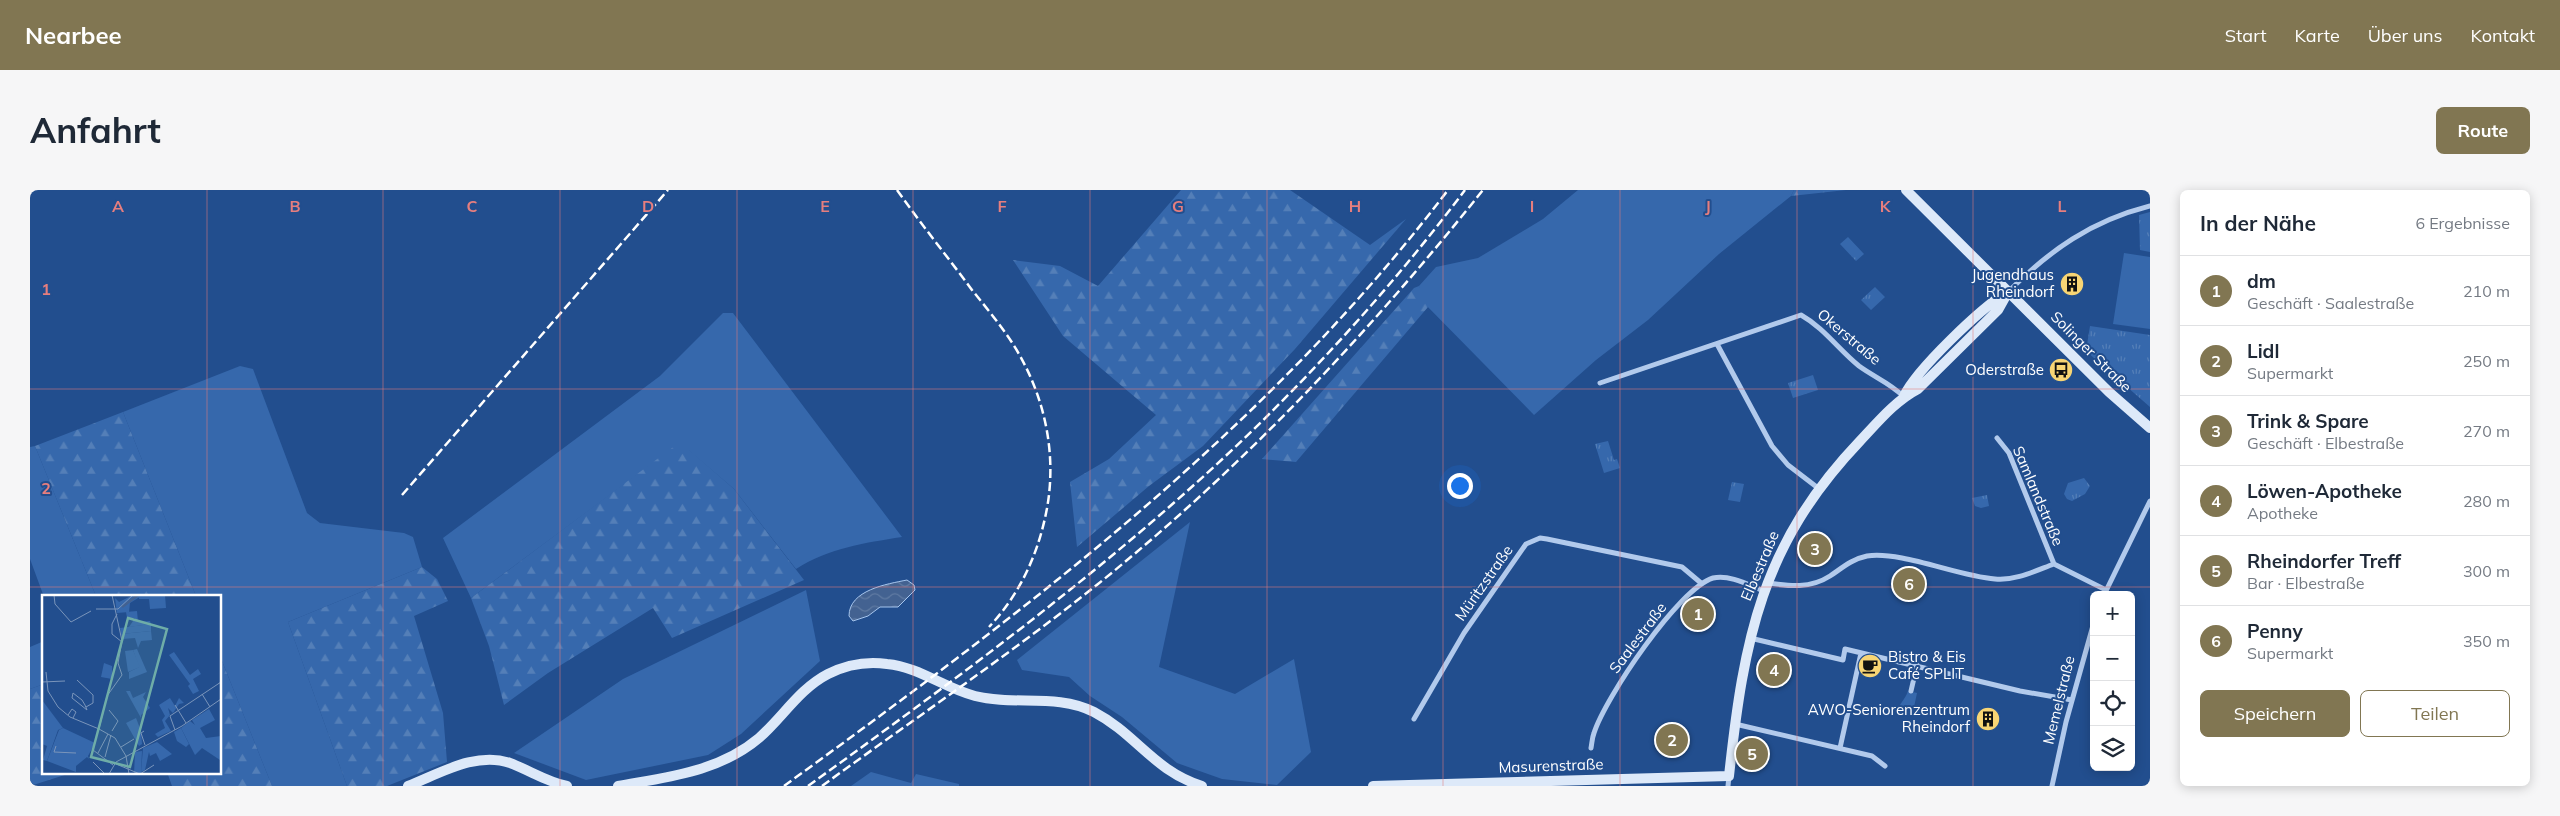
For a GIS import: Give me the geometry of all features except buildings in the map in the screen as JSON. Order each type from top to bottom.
[{"type":"main road","name":"Solinger Straße","points":[[1906,190],[2127,410],[2150,428]]},
{"type":"main road","name":"Elbestraße","points":[[1729,781],[1744,657],[1766,587],[1793,527],[1818,488],[1904,396],[1918,388],[1998,310],[2008,292]]},
{"type":"main road","points":[[618,786],[690,772],[720,763],[760,737],[801,693],[815,681],[850,666],[874,663],[909,668],[974,696],[1001,700],[1059,702],[1092,711],[1120,729],[1161,767],[1187,782],[1202,786]]},
{"type":"main road","points":[[408,786],[465,764],[493,759],[509,763],[567,786]]},
{"type":"main road","name":"Masurenstraße","points":[[1373,786],[1729,781]]},
{"type":"street","points":[[2008,292],[2039,260],[2066,242],[2112,218],[2150,206]]},
{"type":"street","name":"Okerstraße","points":[[1600,383],[1801,315],[1819,328],[1860,367],[1893,386],[1904,396]]},
{"type":"street","points":[[1717,344],[1772,446],[1788,466],[1818,488]]},
{"type":"street","name":"Samlandstraße","points":[[1997,438],[2009,453],[2054,564]]},
{"type":"street","points":[[2105,591],[2150,501]]},
{"type":"street","name":"Müritzstraße","points":[[1414,718],[1480,609],[1526,544],[1532,540],[1547,539],[1682,567],[1700,583]]},
{"type":"street","points":[[1700,583],[1715,578],[1730,578],[1766,587],[1809,585],[1828,577],[1849,562],[1867,556],[1886,556],[1994,580],[2013,578],[2054,564],[2103,591]]},
{"type":"street","name":"Saalestraße","points":[[1591,748],[1593,734],[1626,674],[1664,623],[1700,583]]},
{"type":"street","name":"Memelstraße","points":[[2052,786],[2072,700],[2090,636]]},
{"type":"street","points":[[1750,638],[1843,660],[1845,649],[1861,652],[2020,691],[2072,700]]},
{"type":"street","points":[[1840,748],[1861,652]]},
{"type":"street","points":[[1911,691],[1920,666]]},
{"type":"street","points":[[1735,724],[1872,756],[1885,766]]},
{"type":"green space","points":[[1181,190],[1290,190],[1370,245],[1406,219],[1295,349],[1203,446],[1149,486],[1077,547],[1070,482],[1109,459],[1156,415],[1063,336],[1013,260],[1060,266],[1098,286]]},
{"type":"green space","points":[[1578,190],[1794,190],[1791,196],[1719,254],[1648,320],[1596,360],[1534,415],[1422,301],[1419,286],[1436,267],[1478,258],[1543,219]]},
{"type":"green space","points":[[1794,190],[1846,190],[1791,196]]},
{"type":"green space","points":[[2150,212],[2150,252],[2140,250],[2139,215]]},
{"type":"green space","points":[[1848,237],[1864,254],[1856,261],[1840,244]]},
{"type":"green space","points":[[2124,253],[2150,257],[2150,329],[2113,324]]},
{"type":"green space","points":[[1419,286],[1428,307],[1296,462],[1262,459],[1414,288]]},
{"type":"green space","points":[[1875,287],[1885,297],[1871,310],[1861,300]]},
{"type":"green space","points":[[723,313],[733,313],[902,537],[860,544],[834,551],[796,569],[734,489],[680,443],[471,598],[443,538],[660,376]]},
{"type":"green space","points":[[2090,326],[2150,335],[2150,407],[2086,351]]},
{"type":"green space","points":[[240,366],[253,369],[307,513],[320,523],[404,533],[413,537],[422,567],[288,622],[347,786],[272,786],[221,658],[221,595],[196,595],[123,412]]},
{"type":"green space","points":[[1813,375],[1818,390],[1793,398],[1788,383]]},
{"type":"green space","points":[[123,412],[196,595],[96,595],[35,446]]},
{"type":"green space","points":[[1608,441],[1614,460],[1617,459],[1620,468],[1604,473],[1595,444]]},
{"type":"green space","points":[[680,442],[734,489],[804,580],[672,638],[653,608],[548,673],[504,705],[489,646],[471,598]]},
{"type":"green space","points":[[35,446],[96,595],[43,595],[30,559],[30,447]]},
{"type":"green space","points":[[2084,478],[2090,486],[2085,494],[2072,501],[2067,499],[2064,494],[2068,483]]},
{"type":"green space","points":[[1732,482],[1744,484],[1740,502],[1728,500]]},
{"type":"green space","points":[[1987,495],[1989,506],[1981,508],[1975,506],[1972,498]]},
{"type":"green space","points":[[1190,522],[1159,667],[1235,694],[1294,659],[1311,752],[1277,785],[1222,779],[1177,763],[1122,717],[1090,696],[1069,677],[1022,670],[1017,660]]},
{"type":"green space","points":[[422,567],[437,579],[448,601],[414,616],[443,713],[447,762],[387,786],[347,786],[288,622]]},
{"type":"green space","points":[[806,590],[820,661],[741,734],[708,755],[586,780],[514,753],[623,679]]},
{"type":"green space","points":[[42,642],[42,685],[30,689],[30,647]]},
{"type":"green space","points":[[221,658],[272,786],[172,786],[168,774],[221,774]]},
{"type":"green space","points":[[42,685],[42,774],[68,774],[30,786],[30,689]]},
{"type":"green space","points":[[1908,691],[1917,693],[1912,716],[1896,713]]},
{"type":"green space","points":[[871,772],[911,783],[916,774],[959,784],[959,786],[851,786]]},
{"type":"water","points":[[907,580],[914,585],[915,590],[898,607],[880,607],[868,616],[853,621],[849,616],[855,600],[862,594],[880,586]]},
{"type":"railway","points":[[402,495],[668,190]]},
{"type":"railway","points":[[897,190],[1011,341],[1033,382],[1046,426],[1049,449],[1049,495],[1037,548],[1017,590],[989,627]]},
{"type":"railway","points":[[784,786],[965,652],[1053,583],[1138,512],[1221,438],[1301,360],[1377,278],[1448,190]]},
{"type":"railway","points":[[808,786],[980,660],[1092,572],[1200,480],[1281,403],[1336,344],[1416,253],[1465,190]]},
{"type":"railway","points":[[822,786],[996,661],[1098,584],[1203,494],[1301,398],[1349,347],[1395,296],[1483,190]]},
{"type":"place","name":"Jugendhaus Rheindorf","points":[[2072,284]]},
{"type":"place","name":"Oderstraße","points":[[2061,370]]},
{"type":"place","name":"Trink & Spare","points":[[1815,549]]},
{"type":"place","name":"Penny","points":[[1909,584]]},
{"type":"place","name":"dm","points":[[1698,614]]},
{"type":"place","name":"Bistro & Eis Café SPLIT","points":[[1870,666]]},
{"type":"place","name":"Löwen-Apotheke","points":[[1774,670]]},
{"type":"place","name":"AWO-Seniorenzentrum Rheindorf","points":[[1988,719]]},
{"type":"place","name":"Lidl","points":[[1672,740]]},
{"type":"place","name":"Rheindorfer Treff","points":[[1752,754]]}]
